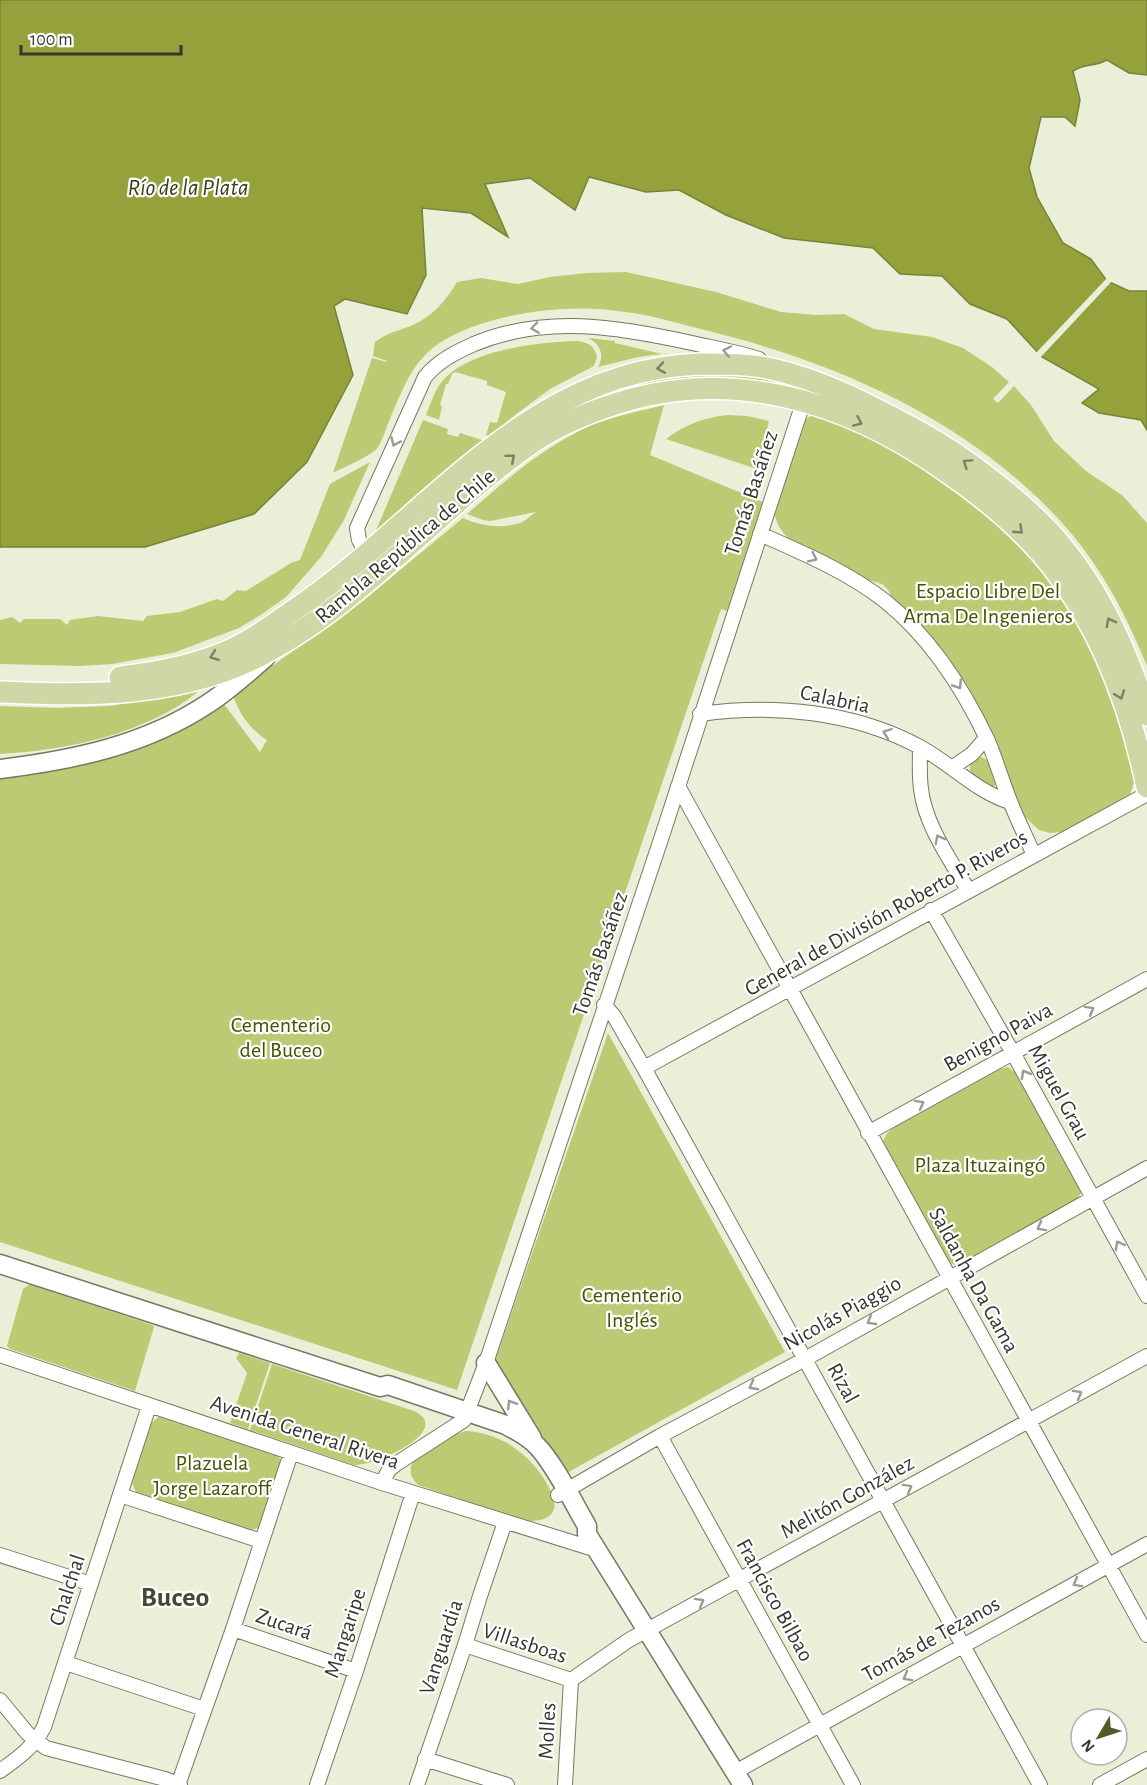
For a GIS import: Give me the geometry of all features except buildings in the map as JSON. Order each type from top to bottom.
[{"type":"main road","name":"Rambla República de Chile","points":[[0,679],[39,682],[99,680],[138,675],[202,660],[227,651],[258,635],[340,577],[502,440],[545,410],[588,389],[638,372],[679,365],[748,366],[770,369],[802,378]]},
{"type":"main road","points":[[802,378],[873,407],[939,444],[999,487],[1042,524],[1072,559],[1112,625],[1139,689],[1147,715]]},
{"type":"main road","name":"Rambla República de Chile","points":[[0,692],[70,694],[124,691],[204,678],[234,667],[286,641],[350,595],[520,450],[574,419],[620,402],[654,393],[685,389],[734,388],[804,400],[872,428],[939,465],[1007,520],[1053,567],[1078,604],[1109,664],[1132,730],[1147,787]]},
{"type":"main road","points":[[0,762],[82,750],[137,734],[166,721],[206,698],[225,683],[244,652],[314,608],[331,591],[340,577]]},
{"type":"main road","points":[[0,769],[84,756],[130,743],[153,733],[209,703],[286,641]]},
{"type":"main road","points":[[0,1264],[380,1387],[386,1395],[506,1425],[537,1445]]},
{"type":"main road","points":[[486,1363],[537,1445],[579,1530],[592,1542],[649,1630],[739,1778]]},
{"type":"main road","points":[[465,1415],[517,1442],[539,1464],[562,1493]]},
{"type":"street","name":"Rambla República de Chile","points":[[367,554],[359,540],[357,528],[425,377],[445,359],[477,343],[505,334],[559,325],[633,330],[746,355],[790,370],[802,378]]},
{"type":"street","name":"Tomás Basáñez","points":[[465,1415],[486,1363],[804,400]]},
{"type":"street","points":[[760,534],[814,558],[857,583],[884,601],[916,630],[958,684],[986,738],[1010,802],[1034,855]]},
{"type":"street","name":"Calabria","points":[[700,714],[747,709],[804,711],[863,725],[920,747],[953,767],[994,797],[1010,802]]},
{"type":"street","points":[[953,767],[972,754],[986,738]]},
{"type":"street","points":[[920,747],[921,790],[927,811],[935,833],[968,890]]},
{"type":"street","name":"Saldanha Da Gama","points":[[678,786],[1147,1635]]},
{"type":"street","name":"General de División Roberto P. Riveros","points":[[644,1068],[1147,794]]},
{"type":"street","name":"Miguel Grau","points":[[931,910],[1147,1296]]},
{"type":"street","name":"Benigno Paiva","points":[[868,1133],[1147,979]]},
{"type":"street","name":"Rizal","points":[[604,1005],[614,1016],[644,1068],[1040,1785]]},
{"type":"street","name":"Nicolás Piaggio","points":[[562,1493],[660,1436],[805,1359],[1147,1168]]},
{"type":"street","name":"Avenida General Rivera","points":[[0,1355],[412,1493],[505,1522],[592,1542]]},
{"type":"street","name":"Melitón González","points":[[571,1680],[629,1640],[1147,1356]]},
{"type":"street","name":"Chalchal","points":[[0,1771],[36,1742],[44,1727],[149,1406]]},
{"type":"street","points":[[381,1483],[396,1464],[465,1415]]},
{"type":"street","name":"Francisco Bilbao","points":[[660,1436],[853,1785]]},
{"type":"street","points":[[0,1700],[36,1742],[46,1748],[179,1784],[291,1453]]},
{"type":"street","name":"Mangaripe","points":[[317,1785],[356,1671],[412,1493]]},
{"type":"street","points":[[120,1495],[261,1542]]},
{"type":"street","name":"Vanguardia","points":[[417,1785],[505,1522]]},
{"type":"street","name":"Tomás de Tezanos","points":[[739,1778],[820,1724],[1147,1544]]},
{"type":"street","points":[[0,1555],[91,1584]]},
{"type":"street","name":"Zucará","points":[[233,1629],[356,1671]]},
{"type":"street","name":"Villasboas","points":[[465,1645],[571,1680]]},
{"type":"street","points":[[66,1663],[204,1709]]},
{"type":"street","name":"Molles","points":[[565,1785],[571,1680]]},
{"type":"street","points":[[425,1759],[507,1785]]},
{"type":"street","points":[[1100,1785],[1147,1759]]},
{"type":"green space","points":[[626,272],[716,292],[781,312],[816,315],[844,314],[874,329],[932,337],[963,348],[992,367],[1009,382],[993,399],[998,403],[1014,386],[1031,405],[1054,441],[1086,471],[1122,495],[1147,523],[1147,666],[1117,601],[1079,542],[1046,506],[970,443],[886,394],[841,374],[748,342],[654,317],[606,310],[548,310],[490,321],[454,335],[428,352],[419,362],[404,387],[378,447],[364,458],[333,473],[372,358],[387,362],[373,356],[375,342],[429,316],[447,297],[457,282],[481,278],[518,284],[550,277]]},
{"type":"green space","points":[[588,338],[615,341],[615,343],[662,354],[638,357],[598,367],[601,358],[600,350],[596,343]]},
{"type":"green space","points":[[578,341],[588,344],[595,350],[597,357],[594,366],[550,389],[490,437],[486,435],[490,422],[497,423],[506,392],[487,385],[487,381],[455,372],[446,384],[440,405],[442,406],[439,420],[426,415],[445,378],[457,368],[473,360],[508,349]]},
{"type":"green space","points":[[679,374],[747,374],[795,385],[833,400],[798,390],[595,401],[316,610],[339,591],[355,573],[487,460],[603,391]]},
{"type":"green space","name":"Cementerio del Buceo","points":[[664,405],[650,455],[763,502],[727,611],[721,609],[457,1390],[0,1242],[0,775],[50,770],[221,700],[260,752],[267,740],[246,720],[233,694],[365,599],[463,518],[483,525],[505,526],[522,522],[536,512],[490,521],[467,514],[542,453],[574,433],[592,425]]},
{"type":"green space","name":"Espacio Libre Del Arma De Ingenieros","points":[[814,414],[877,439],[939,475],[1015,537],[1062,591],[1106,680],[1136,776],[1130,795],[1062,832],[1050,833],[1039,830],[1025,817],[1000,759],[886,587],[865,580],[790,540],[784,534],[774,512],[806,419]]},
{"type":"green space","points":[[728,415],[769,421],[757,469],[666,439],[695,422]]},
{"type":"green space","points":[[423,420],[448,429],[447,434],[458,437],[460,433],[482,440],[482,443],[374,535]]},
{"type":"green space","points":[[370,462],[344,520],[321,557],[286,597],[239,628],[173,653],[112,664],[81,666],[0,664],[0,620],[12,617],[20,623],[24,619],[60,619],[67,625],[70,620],[98,616],[143,621],[147,616],[180,612],[217,599],[223,601],[237,590],[246,591],[291,563],[300,560],[330,484]]},
{"type":"green space","points":[[199,691],[178,706],[131,729],[79,744],[0,754],[0,706],[57,708],[109,706]]},
{"type":"green space","points":[[981,757],[989,761],[997,783],[992,788],[972,774],[970,770],[971,761]]},
{"type":"green space","name":"Cementerio Inglés","points":[[608,1033],[785,1352],[565,1474],[495,1361]]},
{"type":"green space","name":"Plaza Ituzaingó","points":[[1008,1067],[1017,1074],[1082,1191],[1076,1201],[962,1264],[955,1265],[948,1262],[883,1142],[887,1134],[896,1126],[997,1070]]},
{"type":"green space","points":[[30,1284],[154,1327],[135,1391],[10,1349],[7,1346],[23,1289]]},
{"type":"green space","points":[[239,1353],[270,1363],[248,1429],[230,1423],[247,1373],[236,1358]]},
{"type":"green space","points":[[272,1364],[414,1411],[424,1419],[425,1428],[419,1437],[407,1446],[378,1460],[354,1465],[250,1430]]},
{"type":"green space","name":"Plazuela Jorge Lazaroff","points":[[160,1416],[166,1416],[277,1455],[280,1465],[258,1528],[248,1531],[137,1494],[132,1483],[151,1423]]},
{"type":"green space","points":[[465,1431],[487,1434],[501,1440],[530,1461],[540,1472],[551,1491],[554,1505],[550,1515],[533,1521],[520,1520],[418,1485],[411,1476],[411,1467],[416,1458],[434,1444]]},
{"type":"water","name":"Río de la Plata","points":[[0,0],[1147,0],[1147,75],[1129,73],[1107,60],[1073,71],[1080,100],[1075,126],[1065,117],[1041,117],[1029,168],[1037,197],[1063,243],[1091,259],[1107,281],[1129,291],[1147,291],[1147,430],[1141,420],[1099,413],[1082,403],[1099,389],[1042,357],[1007,319],[970,304],[942,276],[900,274],[873,248],[784,238],[726,215],[679,190],[646,192],[589,177],[575,210],[530,178],[485,184],[508,237],[471,213],[422,208],[426,275],[407,314],[345,299],[334,306],[353,375],[307,462],[254,514],[145,547],[0,547]]},
{"type":"pier","points":[[1108,277],[1113,280],[1039,359],[1035,354]]},
{"type":"district","name":"Buceo","points":[[175,1598]]}]
